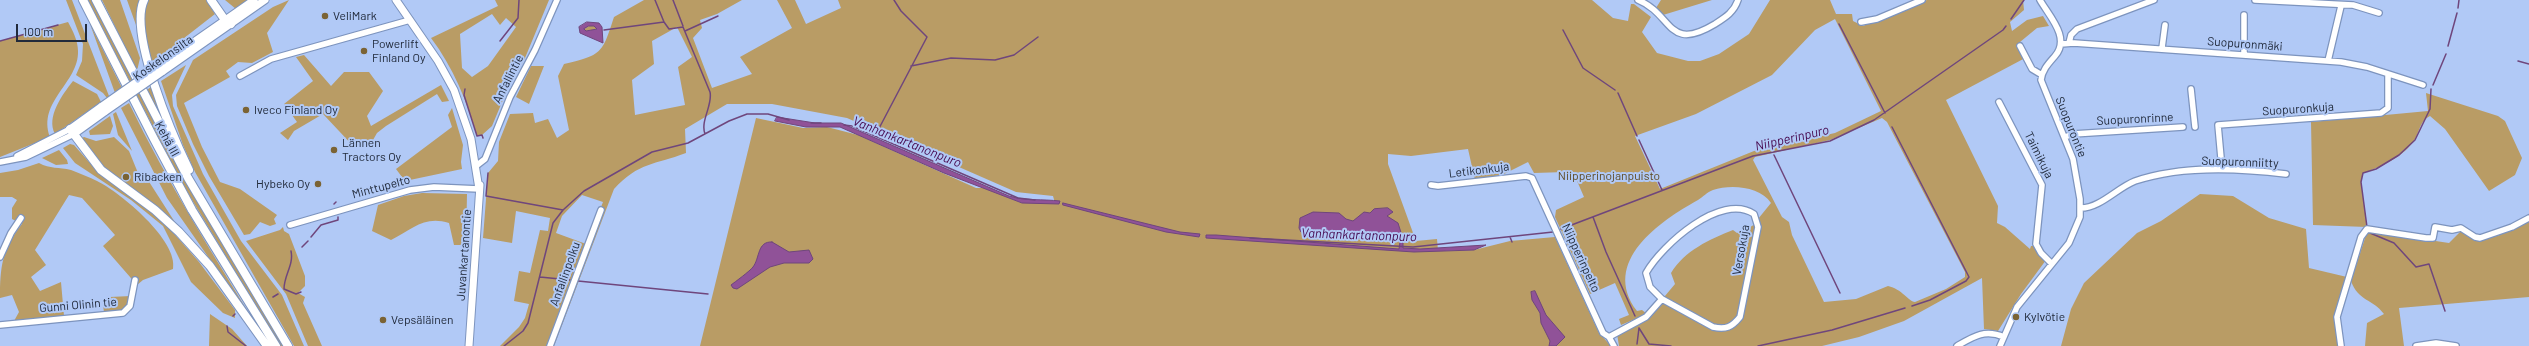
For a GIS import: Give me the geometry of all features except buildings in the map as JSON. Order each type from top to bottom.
[{"type":"highway","name":"Kehä III","points":[[83,0],[189,203],[276,346]]},
{"type":"highway","name":"Kehä III","points":[[96,0],[163,133],[203,206],[288,346]]},
{"type":"highway","points":[[144,0],[139,23],[142,44],[161,99],[203,206]]},
{"type":"highway","points":[[211,0],[228,22]]},
{"type":"highway","points":[[72,132],[102,170],[155,210],[179,232],[210,266],[267,346]]},
{"type":"main road","name":"Koskelonsilta","points":[[228,22],[254,0]]},
{"type":"main road","name":"Koskelonsilta","points":[[72,132],[228,22],[265,0]]},
{"type":"main road","name":"Juvankartanontie","points":[[396,0],[454,90],[468,130],[476,166],[476,180],[479,189],[469,346]]},
{"type":"street","name":"Anfallintie","points":[[476,166],[485,159],[510,97],[535,50],[557,0]]},
{"type":"street","points":[[1638,0],[1654,9],[1672,30],[1682,34],[1704,30],[1733,11],[1738,0]]},
{"type":"street","points":[[1861,22],[1868,22],[1922,0]]},
{"type":"street","points":[[2020,46],[2032,69],[2042,75],[2062,44],[2058,30],[2040,0]]},
{"type":"street","points":[[2070,43],[2071,35],[2076,29],[2154,0]]},
{"type":"street","points":[[2255,0],[2364,7],[2379,13]]},
{"type":"street","points":[[2328,61],[2341,6]]},
{"type":"street","points":[[2244,15],[2244,56]]},
{"type":"street","points":[[240,76],[271,59],[410,20]]},
{"type":"street","points":[[2162,48],[2164,25]]},
{"type":"street","name":"Suopuronmäki","points":[[2062,44],[2070,43],[2162,48],[2244,56],[2354,63],[2423,85]]},
{"type":"street","name":"Suopuronkuja","points":[[2222,169],[2218,125],[2381,113],[2388,108],[2388,74]]},
{"type":"street","name":"Suopurontie","points":[[2000,346],[2017,307],[2074,235],[2078,226],[2081,208],[2076,171],[2066,137],[2042,86],[2042,75]]},
{"type":"street","points":[[2191,89],[2195,127]]},
{"type":"street","name":"Taimikuja","points":[[1999,102],[2042,185],[2036,244],[2051,263]]},
{"type":"street","name":"Suopuronrinne","points":[[2066,137],[2073,134],[2183,127]]},
{"type":"street","points":[[0,162],[25,153],[72,132]]},
{"type":"street","name":"Suopuronniitty","points":[[2081,208],[2093,205],[2120,188],[2148,177],[2222,169],[2286,174]]},
{"type":"street","name":"Letikonkuja","points":[[1431,184],[1438,186],[1530,177]]},
{"type":"street","name":"Niipperinpelto","points":[[1530,177],[1533,180],[1603,333],[1609,337],[1614,346]]},
{"type":"street","name":"Minttupelto","points":[[290,225],[407,191],[434,187],[479,189]]},
{"type":"street","name":"Versokuja","points":[[1742,209],[1754,214],[1758,227],[1740,317],[1733,326],[1722,329],[1713,327],[1662,299],[1650,287],[1646,277],[1650,266],[1669,244],[1691,226],[1718,214],[1742,209]]},
{"type":"street","name":"Anfallinpolku","points":[[550,346],[601,210]]},
{"type":"street","points":[[0,257],[11,233],[21,218]]},
{"type":"street","points":[[2341,346],[2337,317],[2364,232],[2371,229],[2433,238],[2436,227],[2452,230],[2461,228],[2475,237],[2480,238],[2512,227],[2529,218]]},
{"type":"street","name":"Gunni Olinin tie","points":[[0,325],[124,313],[130,306],[135,280]]},
{"type":"street","points":[[1609,337],[1641,320],[1654,310],[1662,299]]},
{"type":"street","points":[[1957,346],[1979,333],[1994,333],[2004,336]]},
{"type":"street","points":[[2416,346],[2436,343],[2456,346]]},
{"type":"green space","points":[[66,0],[72,0],[109,96],[107,98],[103,93],[76,75],[82,61],[83,44]]},
{"type":"green space","points":[[88,0],[92,0],[187,184],[283,346],[280,346],[183,185]]},
{"type":"green space","points":[[102,0],[120,0],[140,58],[137,71]]},
{"type":"green space","points":[[127,0],[140,0],[136,25]]},
{"type":"green space","points":[[147,0],[206,0],[215,14],[179,42],[170,55],[153,66],[143,25]]},
{"type":"green space","points":[[225,0],[250,0],[236,9]]},
{"type":"green space","points":[[289,0],[267,33],[273,52],[252,63],[238,62],[226,71],[230,77],[184,103],[202,147],[220,182],[240,189],[277,215],[274,219],[276,224],[270,226],[260,222],[250,234],[244,235],[209,176],[193,144],[177,106],[176,95],[193,60],[273,7]]},
{"type":"green space","points":[[495,0],[549,0],[525,58],[505,95],[492,126],[482,135],[477,136],[469,110],[453,73],[431,38],[498,6]],"holes":[[[492,14],[500,25],[506,18],[516,27],[488,66],[472,77],[462,68],[460,34]]]},
{"type":"green space","name":"Niipperinojanpuisto","points":[[644,0],[742,0],[717,14],[700,20],[702,28],[693,38],[712,88],[752,74],[740,57],[792,28],[777,0],[795,0],[806,24],[841,8],[838,0],[1592,0],[1613,18],[1628,21],[1631,4],[1634,4],[1651,17],[1642,32],[1657,53],[1688,61],[1700,61],[1719,54],[1749,34],[1770,0],[1830,0],[1836,14],[1852,14],[1853,21],[1863,26],[1927,0],[2023,0],[2024,10],[2010,22],[2012,31],[2027,20],[2043,16],[2049,26],[2037,28],[2020,42],[2027,57],[1946,100],[1998,206],[1997,223],[2005,227],[2030,249],[2031,246],[2034,246],[2046,260],[2021,294],[1998,331],[1984,329],[1982,278],[1904,321],[1859,337],[1822,346],[1619,346],[1617,334],[1644,321],[1675,284],[1671,273],[1676,265],[1690,252],[1715,237],[1733,230],[1737,233],[1758,223],[1758,219],[1771,203],[1766,197],[1760,193],[1744,188],[1728,187],[1713,190],[1667,219],[1652,231],[1639,245],[1630,260],[1626,276],[1627,293],[1637,311],[1642,310],[1647,314],[1621,325],[1619,319],[1629,315],[1615,283],[1590,294],[1555,217],[1556,210],[1584,197],[1574,174],[1565,172],[1534,173],[1528,162],[1504,174],[1475,180],[1468,149],[1411,156],[1388,154],[1388,164],[1416,241],[1437,239],[1438,251],[1443,251],[1474,250],[1510,241],[1555,237],[1599,333],[1611,346],[700,346],[756,118],[803,128],[827,127],[858,135],[976,188],[984,188],[1022,203],[1055,203],[1053,196],[1016,192],[847,118],[772,104],[727,104],[685,129],[686,153],[647,165],[639,169],[623,180],[614,189],[554,346],[500,346],[519,327],[525,318],[529,304],[514,301],[519,271],[530,273],[540,230],[548,231],[550,218],[516,211],[512,243],[483,238],[488,173],[498,161],[499,142],[510,114],[533,113],[535,123],[548,119],[557,138],[569,130],[558,76],[564,64],[586,58],[599,51],[603,46],[614,17]],"holes":[[[1835,19],[1881,111],[1835,133],[1754,151],[1660,189],[1635,136],[1696,114],[1772,75],[1815,30]],[[677,27],[692,57],[678,67],[685,105],[635,115],[632,80],[654,64],[652,41]],[[1882,118],[1887,122],[1965,272],[1965,277],[1946,289],[1915,302],[1910,300],[1901,292],[1888,286],[1856,299],[1824,302],[1792,235],[1789,222],[1782,217],[1753,160],[1755,157],[1830,140]],[[582,195],[603,202],[586,244],[556,233],[562,216]]]},
{"type":"green space","points":[[1661,0],[1712,0],[1663,15],[1656,8]]},
{"type":"green space","points":[[68,22],[77,44],[77,62],[72,73],[53,102],[49,113],[48,124],[50,137],[0,157],[0,41]]},
{"type":"green space","points":[[90,24],[122,88],[115,93]]},
{"type":"green space","points":[[589,26],[594,26],[597,29],[586,31],[584,29]]},
{"type":"green space","points":[[304,55],[331,86],[344,72],[369,72],[383,91],[367,116],[371,126],[441,85],[449,101],[442,102],[437,94],[386,126],[377,133],[373,140],[355,148],[323,114],[294,131],[288,140],[280,133],[297,122],[284,104],[313,81],[296,57]]},
{"type":"green space","points":[[186,65],[172,95],[173,106],[203,174],[241,241],[282,295],[304,346],[294,346],[195,172],[183,145],[161,81]]},
{"type":"green space","points":[[531,66],[544,66],[529,104],[516,97]]},
{"type":"green space","points":[[73,81],[97,94],[101,102],[55,134],[52,121],[56,106]]},
{"type":"green space","points":[[152,86],[167,130],[147,90]]},
{"type":"green space","points":[[2426,93],[2498,116],[2505,121],[2522,158],[2515,175],[2489,191],[2445,129],[2430,116],[2424,120],[2415,139],[2405,151],[2385,164],[2363,173],[2361,182],[2367,227],[2313,225],[2311,122],[2428,111]]},
{"type":"green space","points":[[129,103],[175,190],[260,331],[167,198],[121,108]]},
{"type":"green space","points":[[452,108],[463,145],[461,162],[462,169],[405,181],[396,169],[452,127],[448,115]]},
{"type":"green space","points":[[116,112],[132,151],[118,135],[113,114]]},
{"type":"green space","points":[[110,116],[113,126],[110,134],[90,135],[89,131]]},
{"type":"green space","points":[[84,137],[96,141],[114,137],[129,151],[138,173],[146,177],[178,227],[106,170],[80,139]]},
{"type":"green space","points":[[70,144],[74,145],[96,170],[163,221],[199,262],[235,310],[235,318],[223,313],[191,282],[163,226],[131,200],[75,163],[63,148]]},
{"type":"green space","points":[[59,150],[67,160],[68,164],[56,165],[42,158]]},
{"type":"green space","points":[[39,163],[51,167],[71,170],[97,181],[133,206],[158,232],[167,245],[172,258],[173,269],[143,280],[137,285],[103,246],[115,235],[82,198],[69,195],[35,250],[46,265],[31,277],[40,291],[61,282],[64,316],[14,321],[19,312],[12,295],[0,298],[1,277],[6,250],[15,233],[22,224],[12,219],[12,208],[17,200],[12,197],[0,197],[0,173],[18,170]]},
{"type":"green space","points":[[422,193],[467,194],[466,245],[454,245],[449,223],[440,221],[419,224],[391,240],[372,231],[378,205],[404,196]]},
{"type":"green space","points":[[2200,194],[2233,196],[2269,218],[2306,229],[2309,268],[2347,277],[2335,316],[2339,346],[2061,346],[2071,309],[2084,283],[2137,233],[2161,221]]},
{"type":"green space","points":[[2529,221],[2529,297],[2399,308],[2404,346],[2365,346],[2367,323],[2384,314],[2354,288],[2351,281],[2366,235],[2369,231],[2449,243],[2461,231],[2469,237],[2480,240],[2487,239],[2502,234]]},
{"type":"green space","points":[[283,227],[284,231],[289,234],[305,276],[305,286],[298,293],[305,297],[303,303],[322,346],[308,346],[286,294],[246,241],[280,230]]},
{"type":"green space","points":[[131,296],[125,309],[104,312],[103,305],[110,305],[110,297]]},
{"type":"green space","points":[[210,314],[232,329],[247,346],[209,346]]},
{"type":"water","points":[[587,22],[599,23],[602,27],[603,43],[580,33],[579,27]],"holes":[[[589,26],[594,26],[597,29],[586,31],[584,29]]]},
{"type":"water","points":[[777,117],[815,123],[841,123],[1009,196],[1015,198],[1060,201],[1059,204],[1022,203],[944,173],[840,127],[806,127],[775,121]]},
{"type":"water","points":[[1063,203],[1180,232],[1200,234],[1199,237],[1166,232],[1063,205]]},
{"type":"water","points":[[1388,208],[1393,212],[1387,216],[1398,223],[1403,239],[1403,248],[1420,249],[1486,245],[1474,250],[1414,252],[1206,238],[1206,235],[1216,235],[1399,249],[1400,242],[1395,239],[1345,238],[1301,232],[1299,228],[1300,218],[1313,212],[1339,213],[1346,219],[1353,221],[1364,212],[1370,213],[1374,209]]},
{"type":"water","points":[[767,242],[772,242],[789,252],[809,250],[813,259],[809,263],[784,263],[770,267],[737,289],[733,288],[731,285],[753,267],[761,247]]},
{"type":"water","points":[[1535,291],[1546,315],[1565,337],[1556,346],[1549,346],[1550,341],[1541,323],[1540,313],[1532,300],[1531,292]]},
{"type":"waterway","points":[[500,41],[518,18],[519,0]]},
{"type":"waterway","points":[[655,0],[664,22]]},
{"type":"waterway","points":[[673,0],[683,26]]},
{"type":"waterway","points":[[875,136],[927,37],[901,11],[894,0]]},
{"type":"waterway","name":"Niipperinpuro","points":[[2011,19],[2024,0]]},
{"type":"waterway","points":[[2458,8],[2459,0]]},
{"type":"waterway","points":[[2448,46],[2457,13]]},
{"type":"waterway","points":[[685,31],[718,16]]},
{"type":"waterway","points":[[604,30],[664,22],[669,29],[683,27],[710,92],[710,102],[704,124],[705,134]]},
{"type":"waterway","points":[[1839,24],[1885,113]]},
{"type":"waterway","points":[[0,41],[58,25]]},
{"type":"waterway","name":"Niipperinpuro","points":[[1561,229],[1753,156],[1830,141],[1874,120],[2003,30],[2006,26]]},
{"type":"waterway","points":[[1563,30],[1583,68],[1615,90]]},
{"type":"waterway","points":[[911,66],[951,58],[995,60],[1014,55],[1038,37]]},
{"type":"waterway","points":[[2433,85],[2446,54]]},
{"type":"waterway","points":[[2518,61],[2529,64]]},
{"type":"waterway","points":[[465,89],[464,95],[477,136],[482,135],[483,138]]},
{"type":"waterway","points":[[2367,227],[2361,182],[2363,173],[2376,169],[2399,155],[2415,140],[2430,109],[2431,89]]},
{"type":"waterway","points":[[1618,93],[1637,136]]},
{"type":"waterway","name":"Vanhankartanonpuro","points":[[504,346],[523,331],[528,323],[553,223],[563,210],[584,191],[652,152],[688,143],[729,121],[747,114],[768,114],[789,120]]},
{"type":"waterway","name":"Vanhankartanonpuro","points":[[811,123],[821,123]]},
{"type":"waterway","name":"Vanhankartanonpuro","points":[[844,125],[852,126],[1018,198],[1035,200]]},
{"type":"waterway","points":[[1892,127],[1969,277],[1966,281],[1930,300],[1912,306]]},
{"type":"waterway","points":[[1639,140],[1662,190]]},
{"type":"waterway","points":[[1774,155],[1840,293]]},
{"type":"waterway","points":[[488,173],[486,196],[563,210]]},
{"type":"waterway","points":[[311,237],[321,225],[338,220],[338,217]]},
{"type":"waterway","points":[[1593,217],[1606,252],[1635,316]]},
{"type":"waterway","name":"Vanhankartanonpuro","points":[[1250,238],[1413,247],[1553,232]]},
{"type":"waterway","points":[[2370,233],[2394,243],[2416,267],[2429,264],[2445,311]]},
{"type":"waterway","name":"Vanhankartanonpuro","points":[[1510,237],[1512,242]]},
{"type":"waterway","points":[[302,247],[308,241]]},
{"type":"waterway","points":[[291,251],[292,256],[284,289],[296,294],[301,292]]},
{"type":"waterway","points":[[540,277],[570,280]]},
{"type":"waterway","points":[[578,281],[708,294]]},
{"type":"waterway","points":[[273,297],[278,294]]},
{"type":"waterway","points":[[1758,346],[1832,330],[1905,308]]},
{"type":"waterway","points":[[227,326],[228,332],[246,346]]},
{"type":"waterway","points":[[1639,328],[1649,344],[1671,346]]},
{"type":"waterway","points":[[1637,344],[1639,328]]},
{"type":"place","name":"VeliMark","points":[[325,16]]},
{"type":"place","name":"Powerlift Finland Oy","points":[[364,51]]},
{"type":"place","name":"Iveco Finland Oy","points":[[246,110]]},
{"type":"place","name":"Lännen Tractors Oy","points":[[334,150]]},
{"type":"place","name":"Ribacken","points":[[126,177]]},
{"type":"place","name":"Hybeko Oy","points":[[318,184]]},
{"type":"place","name":"Kylvötie","points":[[2016,317]]},
{"type":"place","name":"Vepsäläinen","points":[[383,320]]}]
